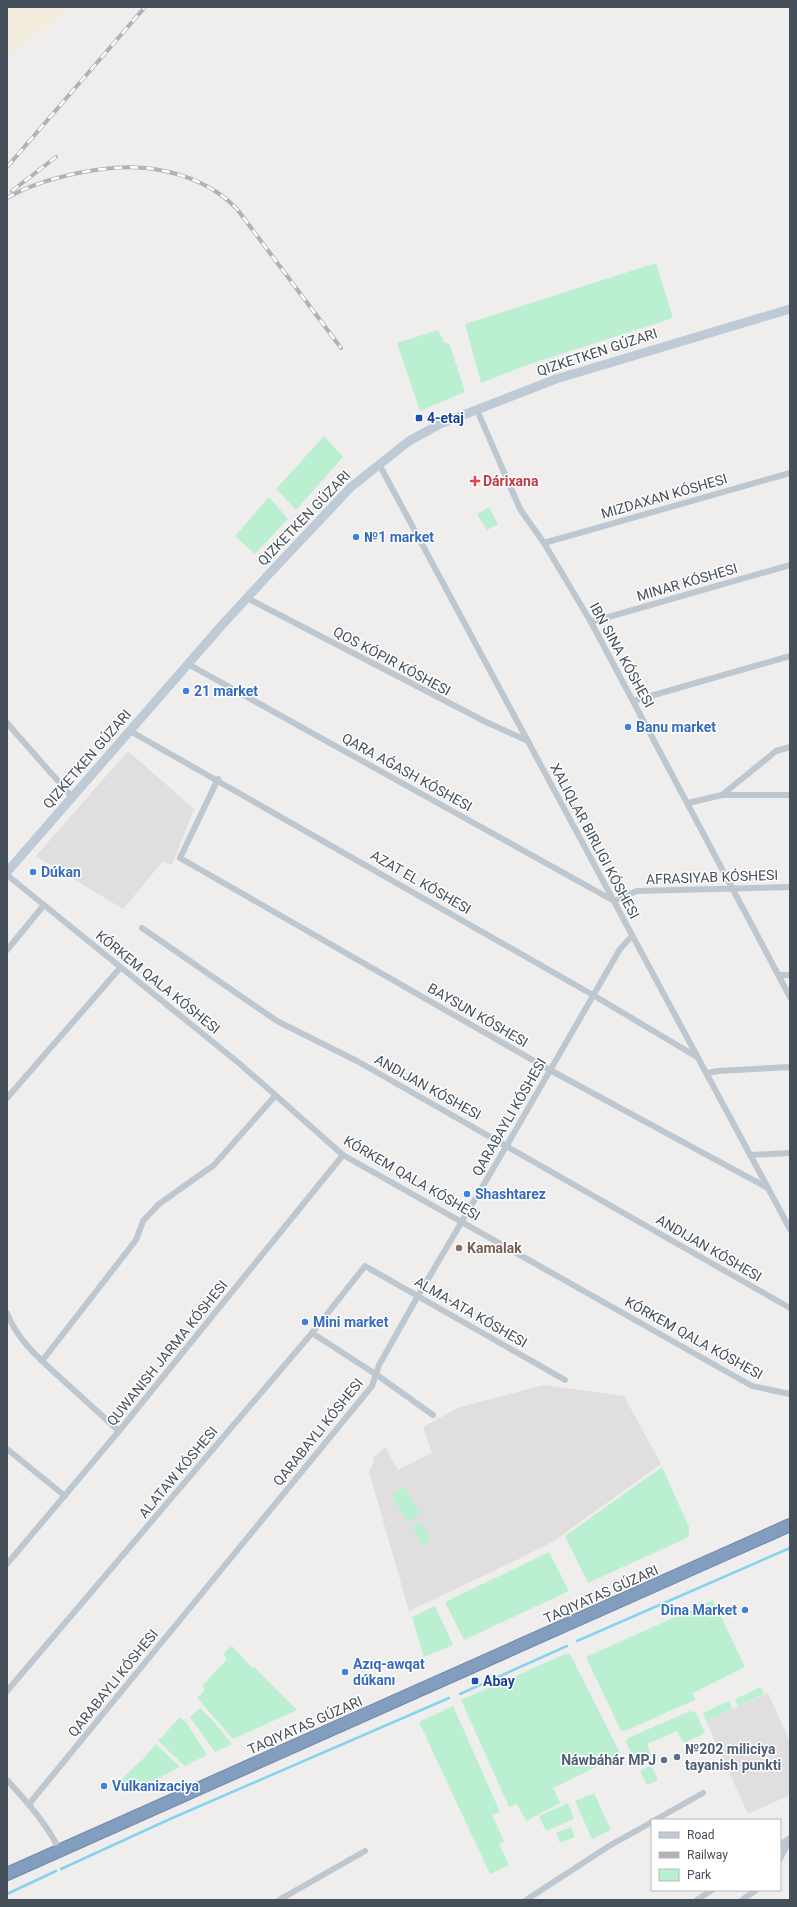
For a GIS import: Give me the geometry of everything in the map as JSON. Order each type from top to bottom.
[{"type":"highway","points":[[7,1874],[790,1525]]},
{"type":"street","points":[[7,873],[188,664],[351,487],[409,441],[440,424],[556,379],[790,309]]},
{"type":"street","name":"IBN SINA KÓSHESI","points":[[477,410],[520,509],[544,543],[591,622],[790,997]]},
{"type":"street","points":[[379,464],[790,1230]]},
{"type":"street","name":"MIZDAXAN KÓSHESI","points":[[544,543],[790,473]]},
{"type":"street","name":"MINAR KÓSHESI","points":[[591,622],[790,565]]},
{"type":"street","name":"QOS KÓPIR KÓSHESI","points":[[248,598],[486,722],[528,742]]},
{"type":"street","points":[[633,701],[790,656]]},
{"type":"street","name":"QARA AǴASH KÓSHESI","points":[[188,664],[614,901]]},
{"type":"street","points":[[7,723],[72,797]]},
{"type":"street","name":"AZAT EL KÓSHESI","points":[[130,731],[218,779],[593,995],[698,1058]]},
{"type":"street","points":[[722,795],[776,751],[790,747]]},
{"type":"street","name":"BAYSUN KÓSHESI","points":[[218,779],[180,858],[550,1070],[768,1188]]},
{"type":"street","points":[[688,803],[722,795],[790,795]]},
{"type":"street","name":"KÓRKEM QALA KÓSHESI","points":[[7,873],[120,968],[240,1064],[343,1155],[462,1220],[752,1386],[790,1394]]},
{"type":"street","name":"AFRASIYAB KÓSHESI","points":[[614,901],[636,891],[732,887],[790,887]]},
{"type":"street","points":[[7,950],[44,905]]},
{"type":"street","name":"ANDIJAN KÓSHESI","points":[[142,928],[277,1021],[357,1061],[507,1145],[790,1308]]},
{"type":"street","points":[[29,1804],[367,1392],[377,1375],[379,1365],[462,1220],[620,949],[632,936]]},
{"type":"street","points":[[7,1098],[120,968]]},
{"type":"street","points":[[779,975],[790,975]]},
{"type":"street","points":[[707,1073],[718,1071],[790,1067]]},
{"type":"street","points":[[42,1361],[136,1240],[143,1221],[159,1204],[214,1165],[275,1096]]},
{"type":"street","points":[[750,1155],[790,1153]]},
{"type":"street","points":[[7,1564],[119,1431],[343,1155]]},
{"type":"street","name":"ALMA-ATA KÓSHESI","points":[[364,1266],[565,1380]]},
{"type":"street","name":"ALATAW KÓSHESI","points":[[7,1691],[312,1333],[364,1266]]},
{"type":"street","points":[[7,1313],[20,1338],[42,1361],[119,1431]]},
{"type":"street","points":[[312,1333],[377,1375],[433,1415]]},
{"type":"street","points":[[7,1449],[65,1496]]},
{"type":"street","points":[[7,1780],[29,1804],[53,1836],[60,1851]]},
{"type":"street","points":[[657,1819],[703,1793]]},
{"type":"street","points":[[526,1900],[609,1846],[651,1823]]},
{"type":"street","points":[[781,1844],[790,1839]]},
{"type":"street","points":[[781,1857],[790,1839]]},
{"type":"street","points":[[279,1900],[365,1852]]},
{"type":"street","points":[[697,1900],[710,1891]]},
{"type":"street","points":[[742,1900],[755,1891]]},
{"type":"shaded area","points":[[128,751],[194,809],[172,865],[163,861],[123,909],[36,856]]},
{"type":"shaded area","points":[[544,1385],[624,1396],[661,1464],[554,1541],[409,1611],[369,1472],[374,1461],[373,1458],[385,1447],[398,1470],[432,1453],[423,1427],[460,1407]]},
{"type":"shaded area","points":[[768,1693],[790,1742],[790,1795],[748,1814],[706,1721]]},
{"type":"green space","points":[[656,263],[673,318],[530,364],[481,383],[465,324]]},
{"type":"green space","points":[[438,330],[444,342],[450,345],[465,392],[420,411],[397,343]]},
{"type":"green space","points":[[324,436],[343,457],[296,510],[276,489]]},
{"type":"green space","points":[[269,497],[288,519],[255,554],[235,536]]},
{"type":"green space","points":[[489,507],[498,524],[487,530],[477,514]]},
{"type":"green space","points":[[662,1467],[689,1527],[689,1537],[588,1583],[565,1536]]},
{"type":"green space","points":[[404,1487],[421,1514],[407,1522],[391,1495]]},
{"type":"green space","points":[[421,1522],[431,1541],[422,1546],[412,1527]]},
{"type":"green space","points":[[549,1552],[569,1591],[464,1640],[445,1602]]},
{"type":"green space","points":[[713,1600],[745,1667],[693,1693],[695,1700],[625,1731],[621,1731],[586,1657]]},
{"type":"green space","points":[[435,1606],[453,1645],[424,1657],[412,1617]]},
{"type":"green space","points":[[232,1646],[252,1668],[254,1667],[297,1710],[233,1739],[197,1698],[205,1690],[202,1686],[227,1659],[223,1654]]},
{"type":"green space","points":[[565,1654],[570,1654],[621,1755],[553,1788],[560,1803],[526,1821],[517,1804],[509,1807],[461,1700]]},
{"type":"green space","points":[[761,1687],[764,1694],[738,1706],[735,1699]]},
{"type":"green space","points":[[729,1701],[732,1709],[706,1721],[703,1713]]},
{"type":"green space","points":[[453,1706],[500,1812],[492,1815],[504,1841],[499,1844],[509,1865],[490,1874],[419,1722]]},
{"type":"green space","points":[[200,1708],[232,1744],[215,1752],[190,1717]]},
{"type":"green space","points":[[690,1711],[696,1713],[705,1733],[684,1743],[677,1731],[647,1744],[652,1757],[635,1761],[626,1742],[628,1738]]},
{"type":"green space","points":[[180,1717],[186,1722],[207,1755],[185,1766],[158,1741]]},
{"type":"green space","points":[[156,1744],[180,1767],[144,1786],[140,1781],[124,1791],[116,1784],[143,1759]]},
{"type":"green space","points":[[651,1765],[658,1780],[647,1785],[640,1771]]},
{"type":"green space","points":[[594,1793],[611,1830],[592,1839],[575,1801]]},
{"type":"green space","points":[[568,1803],[574,1819],[546,1831],[539,1816]]},
{"type":"green space","points":[[571,1827],[575,1837],[560,1843],[556,1833]]},
{"type":"sand","points":[[7,7],[71,7],[7,56]]},
{"type":"waterway","points":[[577,1641],[790,1548]]},
{"type":"waterway","points":[[460,1694],[567,1646]]},
{"type":"waterway","points":[[61,1869],[170,1819],[449,1698]]},
{"type":"waterway","points":[[7,1894],[56,1871]]},
{"type":"railway","points":[[7,167],[145,7]]},
{"type":"railway","points":[[12,191],[56,157]]},
{"type":"railway","points":[[7,198],[22,190],[58,178],[78,173],[118,168],[137,167],[166,171],[199,182],[219,194],[237,209],[341,348]]},
{"type":"place","name":"4-etaj","points":[[419,418]]},
{"type":"place","name":"Dárixana","points":[[475,481]]},
{"type":"place","name":"№1 market","points":[[356,537]]},
{"type":"place","name":"21 market","points":[[186,691]]},
{"type":"place","name":"Banu market","points":[[628,727]]},
{"type":"place","name":"Dúkan","points":[[33,872]]},
{"type":"place","name":"Shashtarez","points":[[467,1194]]},
{"type":"place","name":"Kamalak","points":[[459,1248]]},
{"type":"place","name":"Mini market","points":[[305,1322]]},
{"type":"place","name":"Dina Market","points":[[745,1610]]},
{"type":"place","name":"Azıq-awqat dúkanı","points":[[345,1672]]},
{"type":"place","name":"Abay","points":[[475,1681]]},
{"type":"place","name":"№202 miliciya tayanish punkti","points":[[677,1757]]},
{"type":"place","name":"Náwbáhár MPJ","points":[[664,1760]]},
{"type":"place","name":"Vulkanizaciya","points":[[104,1786]]}]
